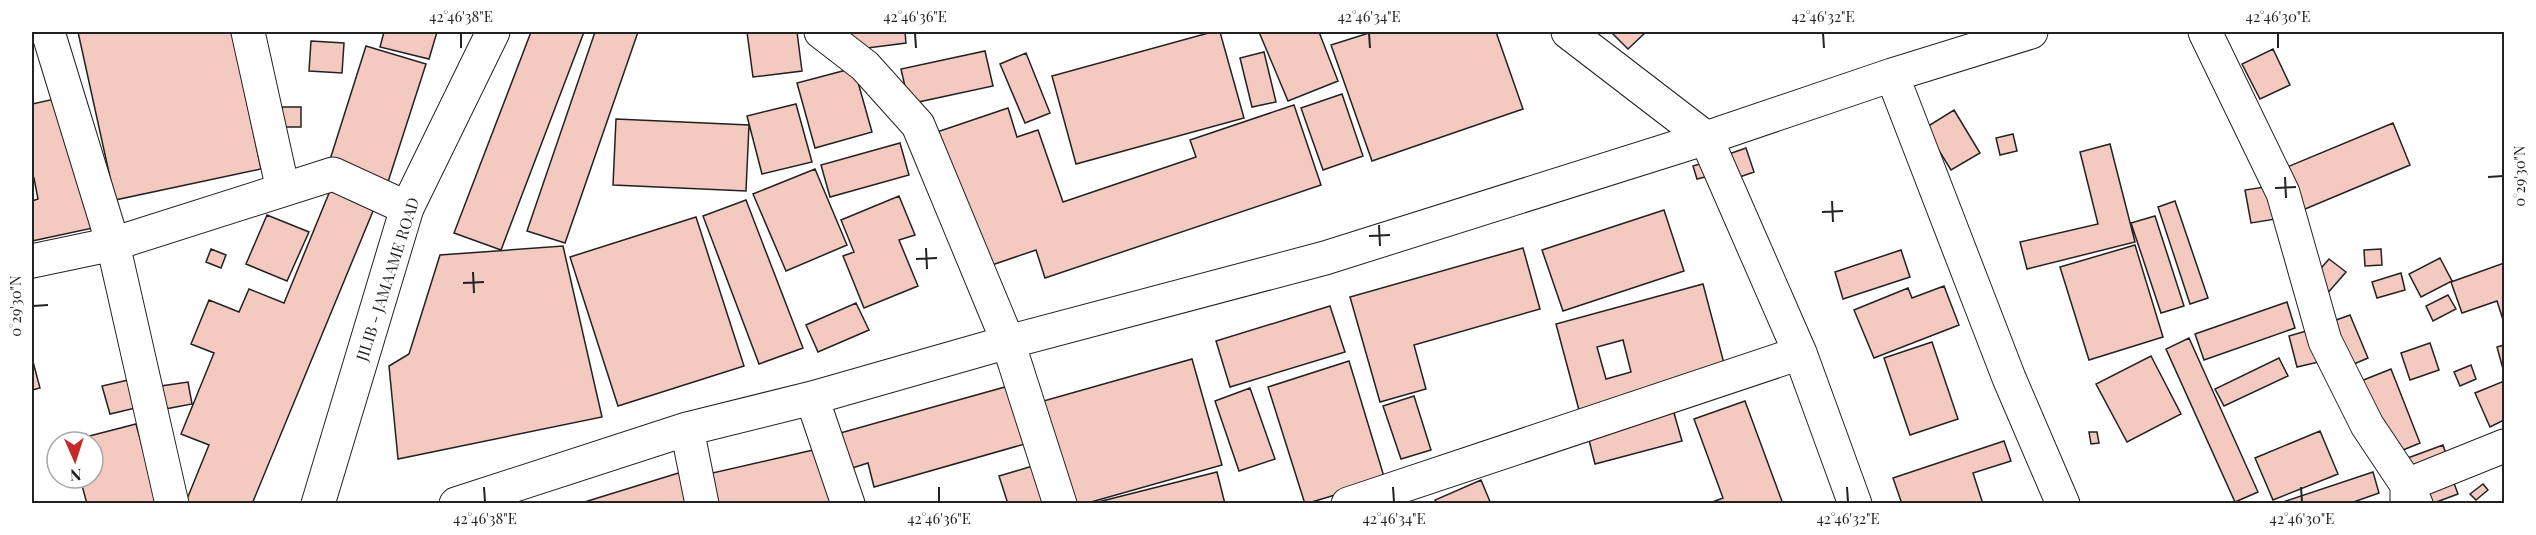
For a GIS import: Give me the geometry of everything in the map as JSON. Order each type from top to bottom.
[{"type":"street","points":[[48,32],[113,244],[172,504]]},
{"type":"street","points":[[248,32],[284,190]]},
{"type":"street","name":"JILIB - JAMAAME ROAD","points":[[318,504],[407,208],[493,32]]},
{"type":"street","points":[[820,32],[865,66],[918,125],[1008,342],[1060,504]]},
{"type":"street","points":[[1568,32],[1706,138],[1800,353],[1855,504]]},
{"type":"street","points":[[456,504],[687,429],[812,398],[1008,342],[1324,258],[1706,138],[1892,75],[1970,40],[2031,32]]},
{"type":"street","points":[[2205,32],[2283,193],[2325,341],[2367,425],[2410,497],[2505,446]]},
{"type":"street","points":[[1892,75],[2009,378],[2063,504]]},
{"type":"street","points":[[32,261],[113,244],[333,174],[407,208]]},
{"type":"street","points":[[1348,504],[1800,353]]},
{"type":"street","points":[[812,398],[848,504]]},
{"type":"street","points":[[687,429],[702,504]]},
{"type":"building","points":[[78,32],[232,32],[261,169],[115,200]]},
{"type":"building","points":[[384,32],[437,32],[429,59],[380,47]]},
{"type":"building","points":[[531,32],[584,32],[501,250],[454,233]]},
{"type":"building","points":[[595,32],[638,32],[565,243],[527,231]]},
{"type":"building","points":[[747,32],[797,32],[802,71],[753,77]]},
{"type":"building","points":[[849,32],[905,32],[906,43],[852,50]]},
{"type":"building","points":[[1212,32],[1220,32],[1244,118],[1076,164],[1052,76]]},
{"type":"building","points":[[1259,32],[1319,32],[1338,81],[1288,101]]},
{"type":"building","points":[[1372,32],[1496,32],[1523,109],[1372,161],[1331,45]]},
{"type":"building","points":[[1611,32],[1646,32],[1628,49]]},
{"type":"building","points":[[311,41],[344,43],[342,73],[309,71]]},
{"type":"building","points":[[366,46],[426,64],[387,185],[328,166]]},
{"type":"building","points":[[2273,49],[2290,85],[2260,99],[2242,64]]},
{"type":"building","points":[[985,51],[993,86],[909,104],[901,69]]},
{"type":"building","points":[[1264,52],[1276,102],[1252,107],[1240,58]]},
{"type":"building","points":[[1026,53],[1050,113],[1025,123],[1000,64]]},
{"type":"building","points":[[854,68],[872,132],[815,148],[797,83]]},
{"type":"building","points":[[1342,94],[1363,156],[1323,170],[1301,108]]},
{"type":"building","points":[[64,97],[93,228],[32,241],[32,201],[38,199],[34,178],[32,179],[32,104]]},
{"type":"building","points":[[796,104],[812,162],[762,174],[747,116]]},
{"type":"building","points":[[1294,105],[1321,185],[1045,278],[1036,250],[983,268],[937,132],[1008,108],[1017,137],[1038,130],[1063,202],[1196,157],[1190,140]]},
{"type":"building","points":[[282,107],[301,107],[301,127],[282,127]]},
{"type":"building","points":[[1954,110],[1980,153],[1951,170],[1925,128]]},
{"type":"building","points":[[616,119],[749,125],[746,191],[613,185]]},
{"type":"building","points":[[2393,123],[2410,165],[2298,212],[2280,170]]},
{"type":"building","points":[[2013,134],[2017,151],[2000,155],[1996,138]]},
{"type":"building","points":[[900,143],[909,175],[830,197],[821,165]]},
{"type":"building","points":[[2110,144],[2135,242],[2027,269],[2020,242],[2098,224],[2080,152]]},
{"type":"building","points":[[1746,148],[1754,172],[1734,179],[1726,155]]},
{"type":"building","points":[[1713,160],[1717,174],[1697,179],[1693,166]]},
{"type":"building","points":[[815,169],[847,245],[786,271],[753,194]]},
{"type":"building","points":[[334,181],[378,199],[252,504],[185,504],[209,445],[181,434],[214,353],[191,344],[209,300],[239,312],[249,289],[284,303]]},
{"type":"building","points":[[2271,186],[2276,219],[2251,223],[2245,190]]},
{"type":"building","points":[[899,196],[915,235],[899,240],[918,286],[864,308],[843,256],[854,252],[841,220]]},
{"type":"building","points":[[746,200],[803,348],[759,364],[703,216]]},
{"type":"building","points":[[2175,201],[2208,298],[2190,304],[2158,207]]},
{"type":"building","points":[[1664,210],[1684,271],[1563,311],[1542,250]]},
{"type":"building","points":[[267,215],[309,232],[287,281],[246,264]]},
{"type":"building","points":[[2155,216],[2184,306],[2161,313],[2131,223]]},
{"type":"building","points":[[696,217],[744,366],[618,406],[570,257]]},
{"type":"building","points":[[2135,245],[2163,337],[2089,360],[2060,267]]},
{"type":"building","points":[[563,246],[602,417],[398,459],[389,366],[409,354],[440,255]]},
{"type":"building","points":[[1523,248],[1540,309],[1414,345],[1426,389],[1380,402],[1350,297]]},
{"type":"building","points":[[211,249],[226,255],[221,268],[206,262]]},
{"type":"building","points":[[2381,249],[2382,265],[2365,266],[2364,250]]},
{"type":"building","points":[[1901,250],[1910,277],[1843,299],[1835,272]]},
{"type":"building","points":[[2440,258],[2452,281],[2421,297],[2409,274]]},
{"type":"building","points":[[2329,259],[2346,272],[2326,295],[2309,282]]},
{"type":"building","points":[[2504,263],[2504,323],[2497,301],[2462,313],[2451,282]]},
{"type":"building","points":[[2401,273],[2405,290],[2377,298],[2372,282]]},
{"type":"building","points":[[1703,284],[1726,371],[1579,410],[1556,324]],"holes":[[[1623,340],[1631,372],[1606,379],[1597,347]]]},
{"type":"building","points":[[1944,286],[1959,325],[1874,358],[1854,310],[1908,288],[1912,298]]},
{"type":"building","points":[[2448,295],[2456,309],[2433,321],[2426,306]]},
{"type":"building","points":[[2287,302],[2295,328],[2204,360],[2195,334]]},
{"type":"building","points":[[856,303],[869,330],[818,352],[806,325]]},
{"type":"building","points":[[1330,306],[1345,352],[1230,387],[1216,341]]},
{"type":"building","points":[[2350,315],[2368,358],[2347,367],[2328,323]]},
{"type":"building","points":[[2313,329],[2323,361],[2297,367],[2289,336]]},
{"type":"building","points":[[2189,338],[2258,492],[2235,502],[2166,349]]},
{"type":"building","points":[[1932,342],[1958,419],[1910,435],[1884,358]]},
{"type":"building","points":[[2430,343],[2439,370],[2410,380],[2401,353]]},
{"type":"building","points":[[2504,345],[2504,369],[2503,369],[2497,347]]},
{"type":"building","points":[[2151,356],[2181,414],[2127,442],[2096,384]]},
{"type":"building","points":[[32,358],[40,388],[32,390]]},
{"type":"building","points":[[2279,358],[2288,376],[2224,406],[2215,389]]},
{"type":"building","points":[[1192,359],[1222,465],[1084,504],[1069,504],[1040,402]]},
{"type":"building","points":[[1349,361],[1385,480],[1305,504],[1268,387]]},
{"type":"building","points":[[2471,365],[2476,379],[2460,386],[2454,372]]},
{"type":"building","points":[[2391,369],[2420,443],[2391,455],[2361,381]]},
{"type":"building","points":[[137,378],[144,406],[110,414],[102,386]]},
{"type":"building","points":[[2504,381],[2504,420],[2490,427],[2475,393]]},
{"type":"building","points":[[188,382],[192,404],[165,409],[161,386]]},
{"type":"building","points":[[1012,385],[1028,443],[874,487],[868,463],[843,471],[833,435]]},
{"type":"building","points":[[1250,388],[1275,459],[1239,471],[1215,401]]},
{"type":"building","points":[[1414,396],[1431,450],[1401,459],[1383,406]]},
{"type":"building","points":[[1745,401],[1783,504],[1707,504],[1723,498],[1694,419]]},
{"type":"building","points":[[1672,406],[1682,441],[1595,464],[1586,428]]},
{"type":"building","points":[[136,424],[158,504],[87,504],[83,490],[105,490],[105,432]]},
{"type":"building","points":[[2320,431],[2338,474],[2273,500],[2255,458]]},
{"type":"building","points":[[2089,432],[2097,432],[2099,443],[2091,444]]},
{"type":"building","points":[[2004,441],[2011,461],[1973,473],[1983,504],[1902,504],[1893,478]]},
{"type":"building","points":[[2443,445],[2450,466],[2412,479],[2405,459]]},
{"type":"building","points":[[822,448],[835,504],[715,504],[708,474]]},
{"type":"building","points":[[1036,465],[1049,504],[1008,504],[999,476]]},
{"type":"building","points":[[685,471],[695,504],[578,504]]},
{"type":"building","points":[[1217,472],[1225,504],[1094,503]]},
{"type":"building","points":[[2373,472],[2379,493],[2348,504],[2277,504]]},
{"type":"building","points":[[2451,475],[2458,494],[2431,504],[2417,487]]},
{"type":"building","points":[[1481,480],[1491,504],[1437,504],[1435,500]]},
{"type":"building","points":[[2483,484],[2488,490],[2476,500],[2470,494]]}]
